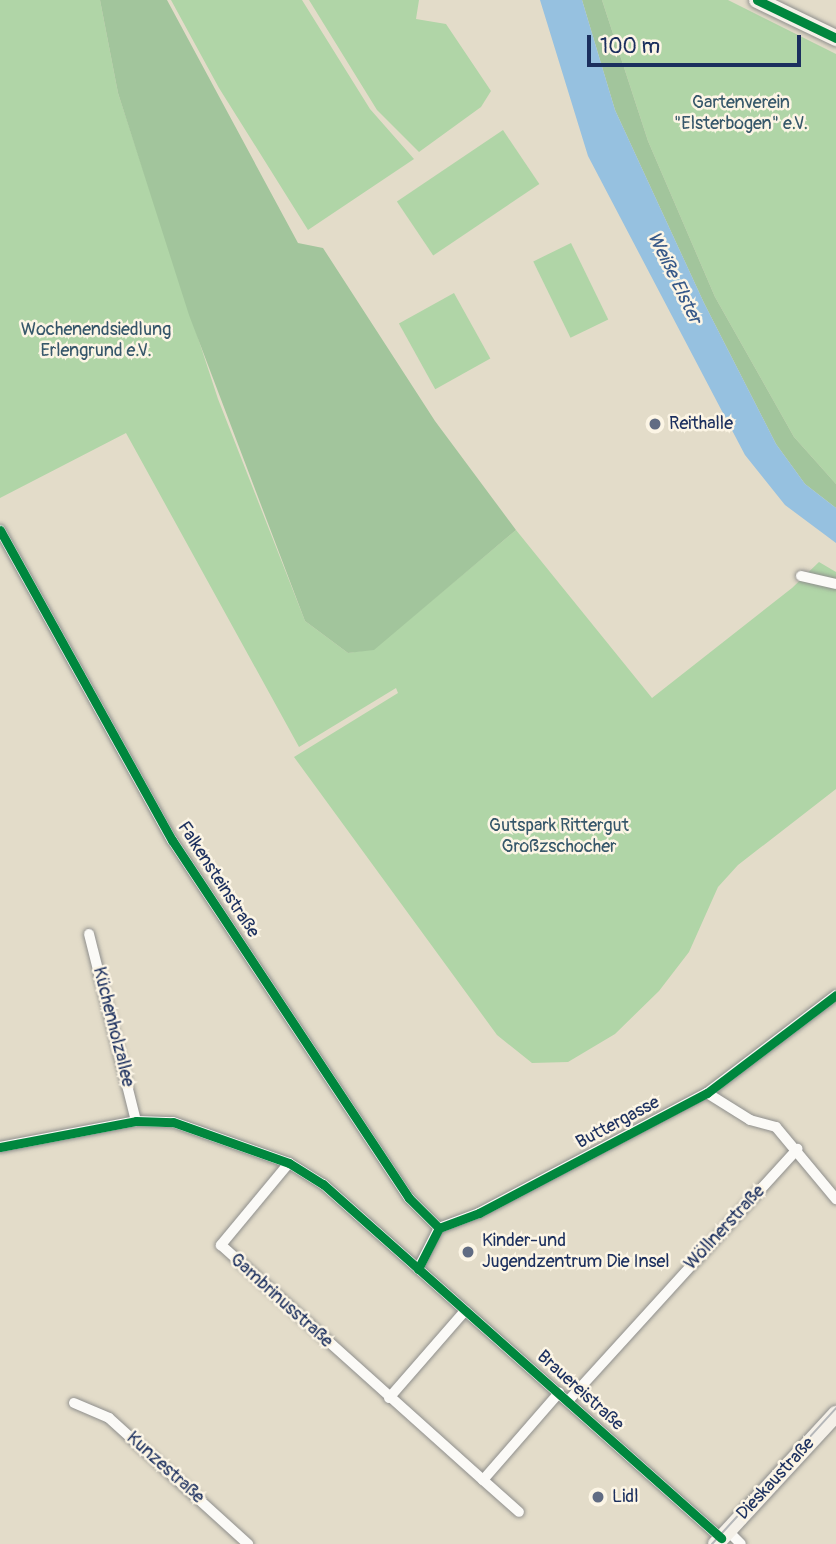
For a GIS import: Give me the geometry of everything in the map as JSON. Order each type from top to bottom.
[{"type":"main road","points":[[757,0],[836,38]]},
{"type":"main road","name":"Dieskaustraße","points":[[721,1538],[836,1413]]},
{"type":"street","name":"Falkensteinstraße","points":[[0,530],[172,840],[409,1198],[439,1228]]},
{"type":"street","points":[[801,576],[836,584]]},
{"type":"street","name":"Küchenholzallee","points":[[89,934],[136,1121]]},
{"type":"street","name":"Buttergasse","points":[[439,1228],[480,1213],[707,1093],[836,995]]},
{"type":"street","points":[[707,1093],[750,1120],[776,1126],[836,1199]]},
{"type":"street","points":[[0,1147],[136,1121],[173,1122],[206,1130],[289,1163],[323,1184],[418,1269],[439,1228]]},
{"type":"street","name":"Wöllnerstraße","points":[[564,1397],[797,1149]]},
{"type":"street","name":"Gambrinusstraße","points":[[289,1163],[221,1245],[519,1512]]},
{"type":"street","name":"Brauereistraße","points":[[418,1269],[721,1538],[741,1544]]},
{"type":"street","points":[[389,1398],[465,1311]]},
{"type":"street","points":[[483,1480],[564,1397]]},
{"type":"street","name":"Kunzestraße","points":[[74,1404],[109,1418],[248,1544]]},
{"type":"green space","name":"Gutspark Rittergut Großzschocher","points":[[0,0],[100,0],[118,93],[218,399],[305,621],[348,653],[374,649],[516,530],[652,698],[792,588],[819,562],[836,572],[836,789],[738,865],[718,887],[689,952],[659,991],[615,1034],[568,1062],[532,1063],[497,1035],[294,757],[398,693],[396,688],[299,747],[126,433],[0,498]]},
{"type":"green space","points":[[100,0],[167,0],[298,243],[323,248],[435,421],[516,530],[374,650],[348,653],[305,621],[189,315],[118,93]]},
{"type":"green space","points":[[171,0],[302,0],[370,109],[414,159],[308,230],[219,88]]},
{"type":"green space","points":[[309,0],[419,0],[416,19],[446,24],[491,91],[481,107],[419,152],[377,110]]},
{"type":"green space","points":[[582,0],[602,0],[648,141],[715,297],[794,437],[836,484],[836,508],[805,484],[776,444],[704,303],[615,110]]},
{"type":"green space","name":"Gartenverein \"Elsterbogen\" e.V.","points":[[602,0],[728,0],[836,54],[836,484],[794,437],[715,297],[648,141]]},
{"type":"green space","points":[[503,130],[539,184],[433,255],[397,202]]},
{"type":"green space","points":[[571,243],[608,319],[571,338],[533,261]]},
{"type":"green space","points":[[454,293],[490,359],[435,389],[399,324]]},
{"type":"water","name":"Weiße Elster","points":[[540,0],[582,0],[615,110],[704,303],[776,444],[805,484],[836,508],[836,543],[785,505],[745,455],[588,156]]},
{"type":"tram line","points":[[712,1544],[836,1408]]},
{"type":"cycle path","points":[[757,0],[836,38]]},
{"type":"cycle path","points":[[0,530],[172,840],[409,1198],[439,1228]]},
{"type":"cycle path","points":[[418,1269],[439,1228],[479,1213],[707,1093],[836,995]]},
{"type":"cycle path","points":[[0,1147],[136,1121],[173,1122],[289,1163],[323,1184],[721,1538]]},
{"type":"place","name":"Reithalle","points":[[655,424]]},
{"type":"place","name":"Kinder-und Jugendzentrum Die Insel","points":[[468,1252]]},
{"type":"place","name":"Lidl","points":[[598,1497]]},
{"type":"park label","name":"Wochenendsiedlung Erlengrund e.V.","points":[[96,341]]}]
